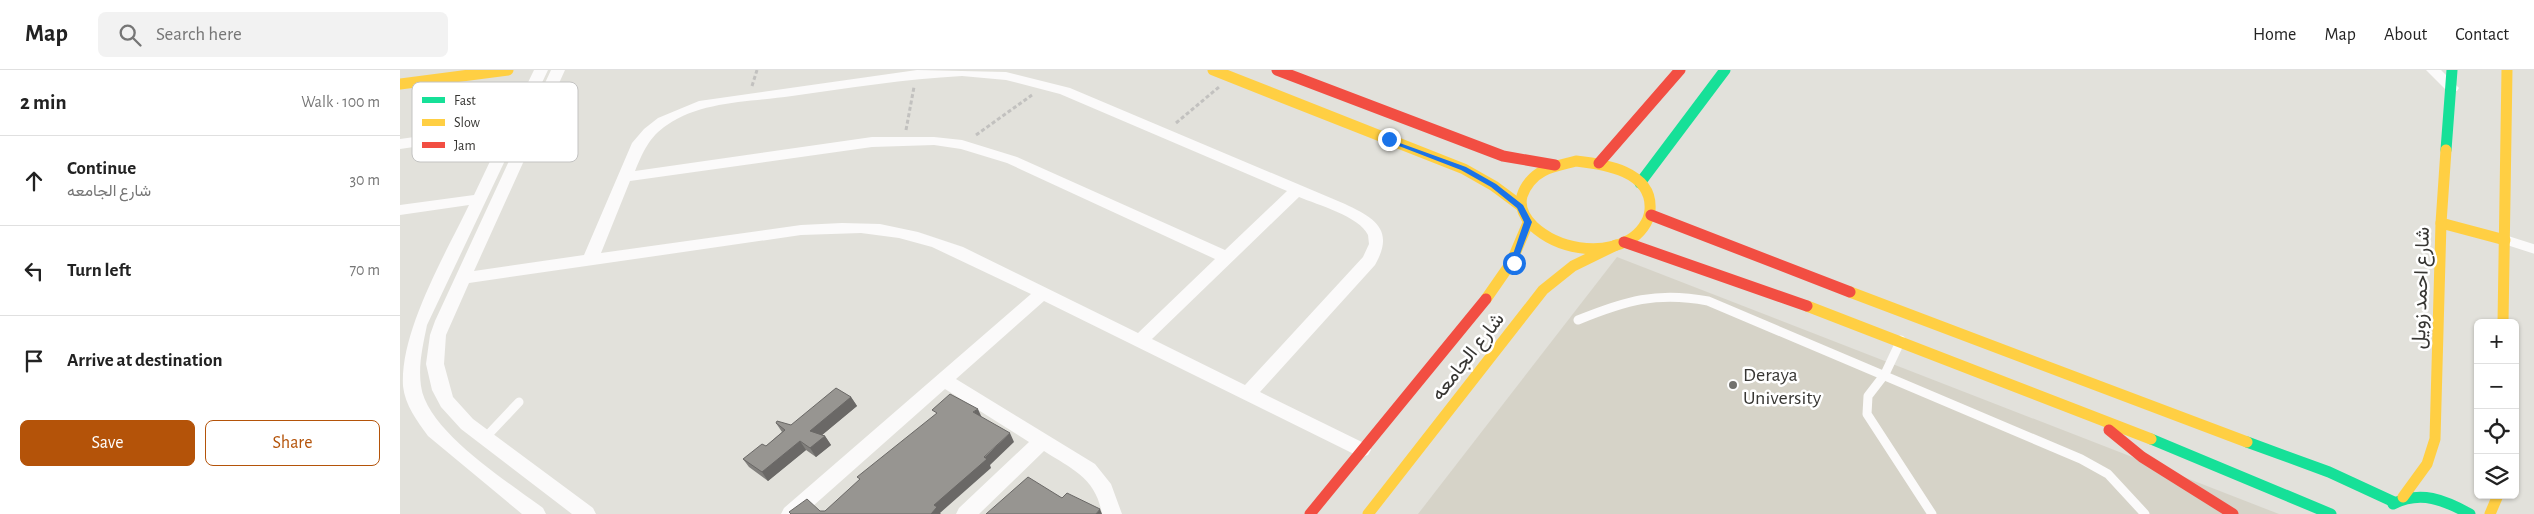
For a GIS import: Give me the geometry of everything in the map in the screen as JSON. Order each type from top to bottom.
[{"type":"street","points":[[416,82],[423,70]]},
{"type":"street","points":[[416,82],[508,70]]},
{"type":"street","points":[[535,82],[541,70]]},
{"type":"street","points":[[552,82],[558,70]]},
{"type":"street","points":[[1213,70],[1464,169],[1494,186],[1521,206]]},
{"type":"street","points":[[1236,79],[1256,70]]},
{"type":"street","points":[[1277,70],[1495,154],[1554,165]]},
{"type":"street","points":[[1640,183],[1725,70]]},
{"type":"street","points":[[2434,70],[2452,88]]},
{"type":"street","name":"شارع احمد زويل","points":[[2387,514],[2425,469],[2432,455],[2435,439],[2441,223],[2452,70]]},
{"type":"street","points":[[2503,319],[2507,70]]},
{"type":"street","points":[[1599,163],[1676,72]]},
{"type":"street","points":[[590,260],[639,143],[663,121],[699,105],[917,74],[984,73],[1046,85],[1298,190],[1363,220],[1373,228],[1377,239],[1376,250],[1370,261],[1247,394]]},
{"type":"street","points":[[625,177],[872,142],[904,140],[962,145],[1012,160],[1228,258]]},
{"type":"street","points":[[1576,161],[1599,163],[1622,170],[1640,183],[1650,198],[1651,215],[1642,231],[1620,244],[1600,248],[1566,246],[1544,236],[1528,222],[1521,206],[1521,196],[1525,186],[1532,177],[1554,165],[1576,161]]},
{"type":"street","points":[[496,162],[412,341],[407,373],[408,388],[412,403],[429,429],[536,514]]},
{"type":"street","points":[[516,162],[438,335],[435,364],[441,390],[447,402],[467,424],[586,514]]},
{"type":"street","points":[[1140,341],[1298,190]]},
{"type":"street","points":[[400,210],[479,199]]},
{"type":"street","points":[[1651,215],[2262,453],[2358,484],[2399,500],[2414,496],[2436,498],[2470,514]]},
{"type":"street","name":"شارع الجامعه","points":[[1310,514],[1507,273],[1518,253],[1528,222]]},
{"type":"street","points":[[2441,223],[2505,240]]},
{"type":"street","points":[[462,278],[801,230],[871,227],[902,232],[931,239],[1362,450]]},
{"type":"street","points":[[1620,244],[1713,272],[1901,340],[2092,416],[2255,477],[2331,514]]},
{"type":"street","name":"شارع الجامعه","points":[[1368,514],[1543,290],[1573,266],[1620,244]]},
{"type":"street","points":[[791,514],[1043,293]]},
{"type":"street","points":[[944,380],[1088,469],[1101,481],[1110,497],[1112,514]]},
{"type":"street","points":[[2092,416],[2142,457],[2233,514]]},
{"type":"street","points":[[966,514],[1042,441]]},
{"type":"street","points":[[2490,514],[2496,499]]},
{"type":"lane","points":[[2505,240],[2534,249]]},
{"type":"lane","points":[[1578,320],[1635,298],[1662,294],[1690,296],[1726,308],[1885,374],[2081,460],[2108,474],[2144,514]]},
{"type":"lane","points":[[1901,340],[1885,374],[1868,396],[1867,414],[1932,514]]},
{"type":"lane","points":[[485,438],[519,402]]},
{"type":"path","points":[[904,140],[917,74]]},
{"type":"path","points":[[1164,133],[1236,79]]},
{"type":"path","points":[[962,145],[1046,85]]},
{"type":"shaded area","name":"Deraya University","points":[[1617,257],[2279,514],[1418,514]]},
{"type":"building","points":[[836,388],[851,397],[810,431],[825,436],[810,448],[800,441],[762,472],[743,459],[762,444],[766,446],[785,430],[776,423],[777,421],[791,425]]},
{"type":"building","points":[[950,394],[978,409],[973,412],[1010,433],[984,457],[987,459],[934,505],[937,507],[931,514],[791,514],[789,512],[807,499],[820,511],[825,511],[860,479],[857,477],[937,413],[932,410]]},
{"type":"building","points":[[1028,477],[1062,498],[1067,493],[1100,509],[1096,514],[986,514]]},
{"type":"traffic: fast","points":[[1640,183],[1725,70]]},
{"type":"traffic: fast","points":[[2446,150],[2452,70]]},
{"type":"traffic: fast","points":[[2151,439],[2331,514]]},
{"type":"traffic: fast","points":[[2247,442],[2329,472],[2394,502]]},
{"type":"traffic: fast","points":[[2393,504],[2403,499],[2422,496],[2442,501],[2470,514]]},
{"type":"traffic: slow","points":[[415,82],[508,70]]},
{"type":"traffic: slow","points":[[1213,70],[1464,169],[1494,186],[1521,206]]},
{"type":"traffic: slow","points":[[2503,319],[2507,70]]},
{"type":"traffic: slow","points":[[400,84],[412,82]]},
{"type":"traffic: slow","points":[[2403,497],[2427,464],[2435,439],[2441,223],[2446,150]]},
{"type":"traffic: slow","points":[[1576,161],[1599,164],[1621,170],[1634,177],[1642,185],[1648,194],[1650,213],[1641,230],[1633,237],[1623,243],[1594,249],[1566,246],[1544,236],[1528,221],[1520,204],[1525,186],[1542,171],[1576,161]]},
{"type":"traffic: slow","points":[[1486,299],[1511,263],[1528,223]]},
{"type":"traffic: slow","points":[[2441,223],[2505,240]]},
{"type":"traffic: slow","points":[[1368,514],[1543,290],[1573,266],[1616,245]]},
{"type":"traffic: slow","points":[[1850,292],[2247,442]]},
{"type":"traffic: slow","points":[[1807,306],[2151,439]]},
{"type":"traffic: slow","points":[[2490,514],[2496,499]]},
{"type":"traffic: jam","points":[[1277,70],[1503,156],[1555,165]]},
{"type":"traffic: jam","points":[[1599,163],[1680,70]]},
{"type":"traffic: jam","points":[[1651,215],[1850,292]]},
{"type":"traffic: jam","points":[[1624,242],[1807,306]]},
{"type":"traffic: jam","points":[[1310,514],[1486,299]]},
{"type":"traffic: jam","points":[[2109,430],[2142,457],[2233,514]]},
{"type":"place","name":"Deraya University","points":[[1733,385]]},
{"type":"route","points":[[1389,139],[1464,169],[1494,186],[1521,206],[1523,215],[1528,222],[1514,263]]}]
